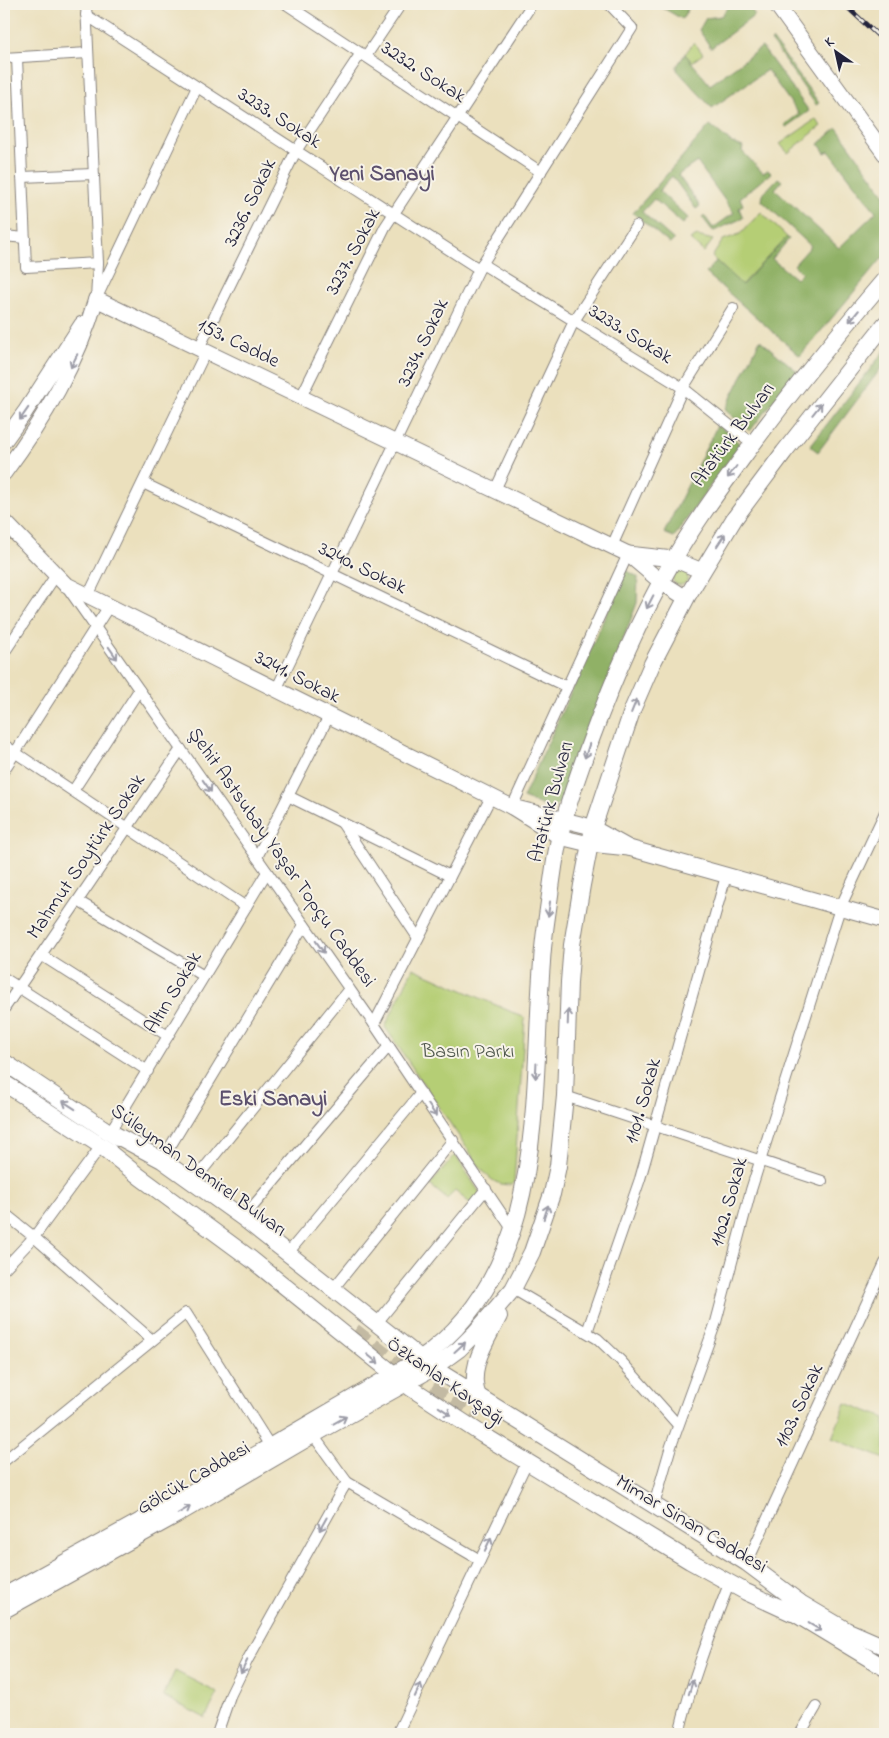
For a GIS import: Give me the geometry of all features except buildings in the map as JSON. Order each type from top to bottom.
[{"type":"main road","name":"Atatürk Bulvarı","points":[[427,1363],[432,1350],[450,1334],[474,1306],[495,1273],[507,1245],[525,1182],[535,1094],[542,960],[556,852],[564,820],[606,698],[625,654],[661,582],[673,559],[700,517],[753,444],[885,279]]},
{"type":"main road","name":"Atatürk Bulvarı","points":[[399,1379],[427,1363],[452,1355],[474,1334],[513,1289],[532,1252],[552,1194],[559,1158],[565,1096],[572,945],[591,836],[633,708],[652,664],[686,598],[734,519],[759,484],[885,324]]},
{"type":"main road","name":"Süleyman Demirel Bulvarı","points":[[4,1062],[110,1132],[238,1226],[363,1326]]},
{"type":"main road","points":[[4,1083],[101,1146]]},
{"type":"main road","name":"Özkanlar Kavşağı","points":[[110,1132],[162,1160],[243,1218],[333,1289],[363,1326],[427,1363],[478,1409],[654,1505],[747,1563],[795,1607]]},
{"type":"main road","name":"Özkanlar Kavşağı","points":[[101,1146],[251,1259],[399,1379],[483,1435],[729,1584],[795,1607]]},
{"type":"main road","name":"Süleyman Demirel Bulvarı","points":[[101,1146],[174,1192],[363,1326]]},
{"type":"main road","points":[[478,1409],[474,1384],[475,1366],[513,1289]]},
{"type":"main road","name":"Gölcük Caddesi","points":[[4,1610],[184,1510],[313,1435],[399,1379]]},
{"type":"main road","name":"Gölcük Caddesi","points":[[4,1596],[165,1507],[270,1446],[399,1379]]},
{"type":"main road","name":"Mimar Sinan Caddesi","points":[[478,1409],[795,1607],[885,1668]]},
{"type":"main road","name":"Mimar Sinan Caddesi","points":[[795,1607],[885,1647]]},
{"type":"street","points":[[4,473],[38,425],[69,372],[83,341],[96,299],[98,263],[86,4]]},
{"type":"street","name":"3232. Sokak","points":[[286,4],[541,172]]},
{"type":"street","name":"3236. Sokak","points":[[88,596],[143,483],[296,151],[401,4]]},
{"type":"street","name":"3237. Sokak","points":[[301,397],[376,243],[393,214],[532,4]]},
{"type":"street","name":"3234. Sokak","points":[[276,690],[480,266],[632,28],[609,4]]},
{"type":"street","points":[[776,4],[884,153]]},
{"type":"street","name":"3233. Sokak","points":[[86,15],[393,214],[683,388],[753,444]]},
{"type":"street","points":[[4,58],[88,53]]},
{"type":"street","points":[[17,58],[26,267],[98,263]]},
{"type":"street","points":[[4,441],[56,366],[96,299],[197,87]]},
{"type":"street","points":[[22,177],[93,174]]},
{"type":"street","points":[[495,490],[574,321],[636,226]]},
{"type":"street","points":[[4,236],[25,238]]},
{"type":"street","name":"153. Cadde","points":[[96,299],[628,554]]},
{"type":"street","points":[[612,546],[683,388],[733,308]]},
{"type":"street","name":"3240. Sokak","points":[[143,483],[567,687]]},
{"type":"street","name":"Şehit Astsubay Yaşar Topçu Caddesi","points":[[4,520],[61,579],[96,627],[374,1024],[512,1229]]},
{"type":"street","points":[[628,554],[673,559],[702,571]]},
{"type":"street","points":[[628,554],[661,582],[686,598]]},
{"type":"street","points":[[512,808],[628,554]]},
{"type":"street","points":[[4,653],[61,579]]},
{"type":"street","name":"3241. Sokak","points":[[61,579],[88,596],[512,808],[560,836],[591,836]]},
{"type":"street","points":[[4,770],[109,606]]},
{"type":"street","points":[[73,791],[139,690]]},
{"type":"street","points":[[257,857],[329,716]]},
{"type":"street","points":[[4,745],[246,907]]},
{"type":"street","name":"Mahmut Soytürk Sokak","points":[[4,1009],[181,749]]},
{"type":"street","points":[[288,796],[450,876]]},
{"type":"street","points":[[374,1024],[490,797]]},
{"type":"street","name":"3241. Sokak","points":[[512,808],[564,820],[591,836]]},
{"type":"street","name":"1102. Sokak","points":[[654,1505],[678,1425],[710,1340],[760,1160],[840,908],[885,812]]},
{"type":"street","points":[[342,822],[418,938]]},
{"type":"street","points":[[591,836],[885,920]]},
{"type":"street","name":"Altın Sokak","points":[[110,1132],[267,872]]},
{"type":"street","name":"1101. Sokak","points":[[587,1332],[624,1230],[656,1126],[726,876]]},
{"type":"street","points":[[78,901],[204,976]]},
{"type":"street","points":[[162,1160],[304,925]]},
{"type":"street","points":[[41,955],[168,1036]]},
{"type":"street","points":[[4,978],[148,1071]]},
{"type":"street","points":[[193,1182],[349,989]]},
{"type":"street","points":[[243,1218],[389,1046]]},
{"type":"street","points":[[288,1253],[421,1093]]},
{"type":"street","points":[[565,1096],[822,1181]]},
{"type":"street","points":[[333,1289],[453,1140]]},
{"type":"street","points":[[4,1269],[34,1236],[101,1146]]},
{"type":"street","points":[[363,1326],[486,1189]]},
{"type":"street","points":[[4,1213],[34,1236],[152,1340]]},
{"type":"street","name":"1103. Sokak","points":[[747,1563],[885,1263]]},
{"type":"street","points":[[513,1289],[587,1332],[610,1349],[678,1425]]},
{"type":"street","points":[[4,1462],[186,1313],[270,1446]]},
{"type":"street","points":[[313,1435],[347,1482],[480,1560]]},
{"type":"street","points":[[397,1734],[527,1462]]},
{"type":"street","points":[[217,1734],[230,1696],[248,1660],[347,1482]]},
{"type":"street","points":[[679,1734],[703,1652],[729,1584]]},
{"type":"street","points":[[800,1734],[816,1707]]},
{"type":"green space","points":[[656,4],[691,4],[682,19]]},
{"type":"green space","points":[[726,4],[747,4],[755,15],[711,48],[699,30],[706,18],[721,16],[728,7]]},
{"type":"green space","points":[[773,40],[819,103],[816,105],[771,41]]},
{"type":"green space","points":[[694,42],[703,54],[692,62],[685,54]]},
{"type":"green space","points":[[762,47],[809,111],[786,127],[784,125],[799,114],[767,70],[712,108],[677,70],[677,66],[685,54],[710,85]]},
{"type":"green space","points":[[816,119],[821,126],[788,153],[780,144]]},
{"type":"green space","points":[[710,125],[732,143],[743,147],[742,151],[763,173],[768,170],[771,173],[740,198],[743,205],[739,208],[743,218],[714,231],[702,217],[704,215],[713,228],[734,213],[697,162],[678,175],[700,206],[696,209],[672,176],[659,191],[688,218],[683,224],[654,199],[642,212],[674,240],[670,244],[633,213]]},
{"type":"green space","points":[[837,128],[885,195],[885,255],[800,356],[706,273],[716,261],[742,285],[787,237],[789,239],[772,259],[796,279],[802,273],[794,265],[811,246],[762,201],[763,194],[778,178],[782,181],[775,189],[839,248],[876,212],[829,151],[825,153],[819,144]]},
{"type":"green space","points":[[761,212],[787,237],[741,285],[712,257],[723,240],[740,234]]},
{"type":"green space","points":[[697,236],[713,240],[704,252],[690,240]]},
{"type":"green space","points":[[760,340],[797,371],[750,431],[725,410]]},
{"type":"green space","points":[[885,350],[885,363],[818,452],[810,446]]},
{"type":"green space","points":[[718,424],[740,444],[674,537],[664,533]]},
{"type":"green space","points":[[680,569],[686,571],[688,577],[686,583],[680,585],[674,583],[672,577],[674,571]]},
{"type":"green space","points":[[626,570],[638,577],[637,603],[562,801],[552,809],[523,798]]},
{"type":"green space","name":"Basın Parkı","points":[[413,968],[525,1018],[514,1182],[511,1185],[500,1184],[492,1180],[479,1166],[385,1027]]},
{"type":"green space","points":[[455,1155],[480,1193],[471,1204],[455,1191],[447,1199],[430,1185]]},
{"type":"green space","points":[[846,1403],[885,1418],[885,1459],[832,1438]]},
{"type":"green space","points":[[175,1671],[218,1693],[205,1718],[163,1696]]},
{"type":"tunnel","points":[[354,1331],[411,1376],[475,1419]]},
{"type":"railway","points":[[844,4],[885,42]]},
{"type":"district","name":"Yeni Sanayi","points":[[382,175]]},
{"type":"district","name":"Eski Sanayi","points":[[273,1100]]}]
